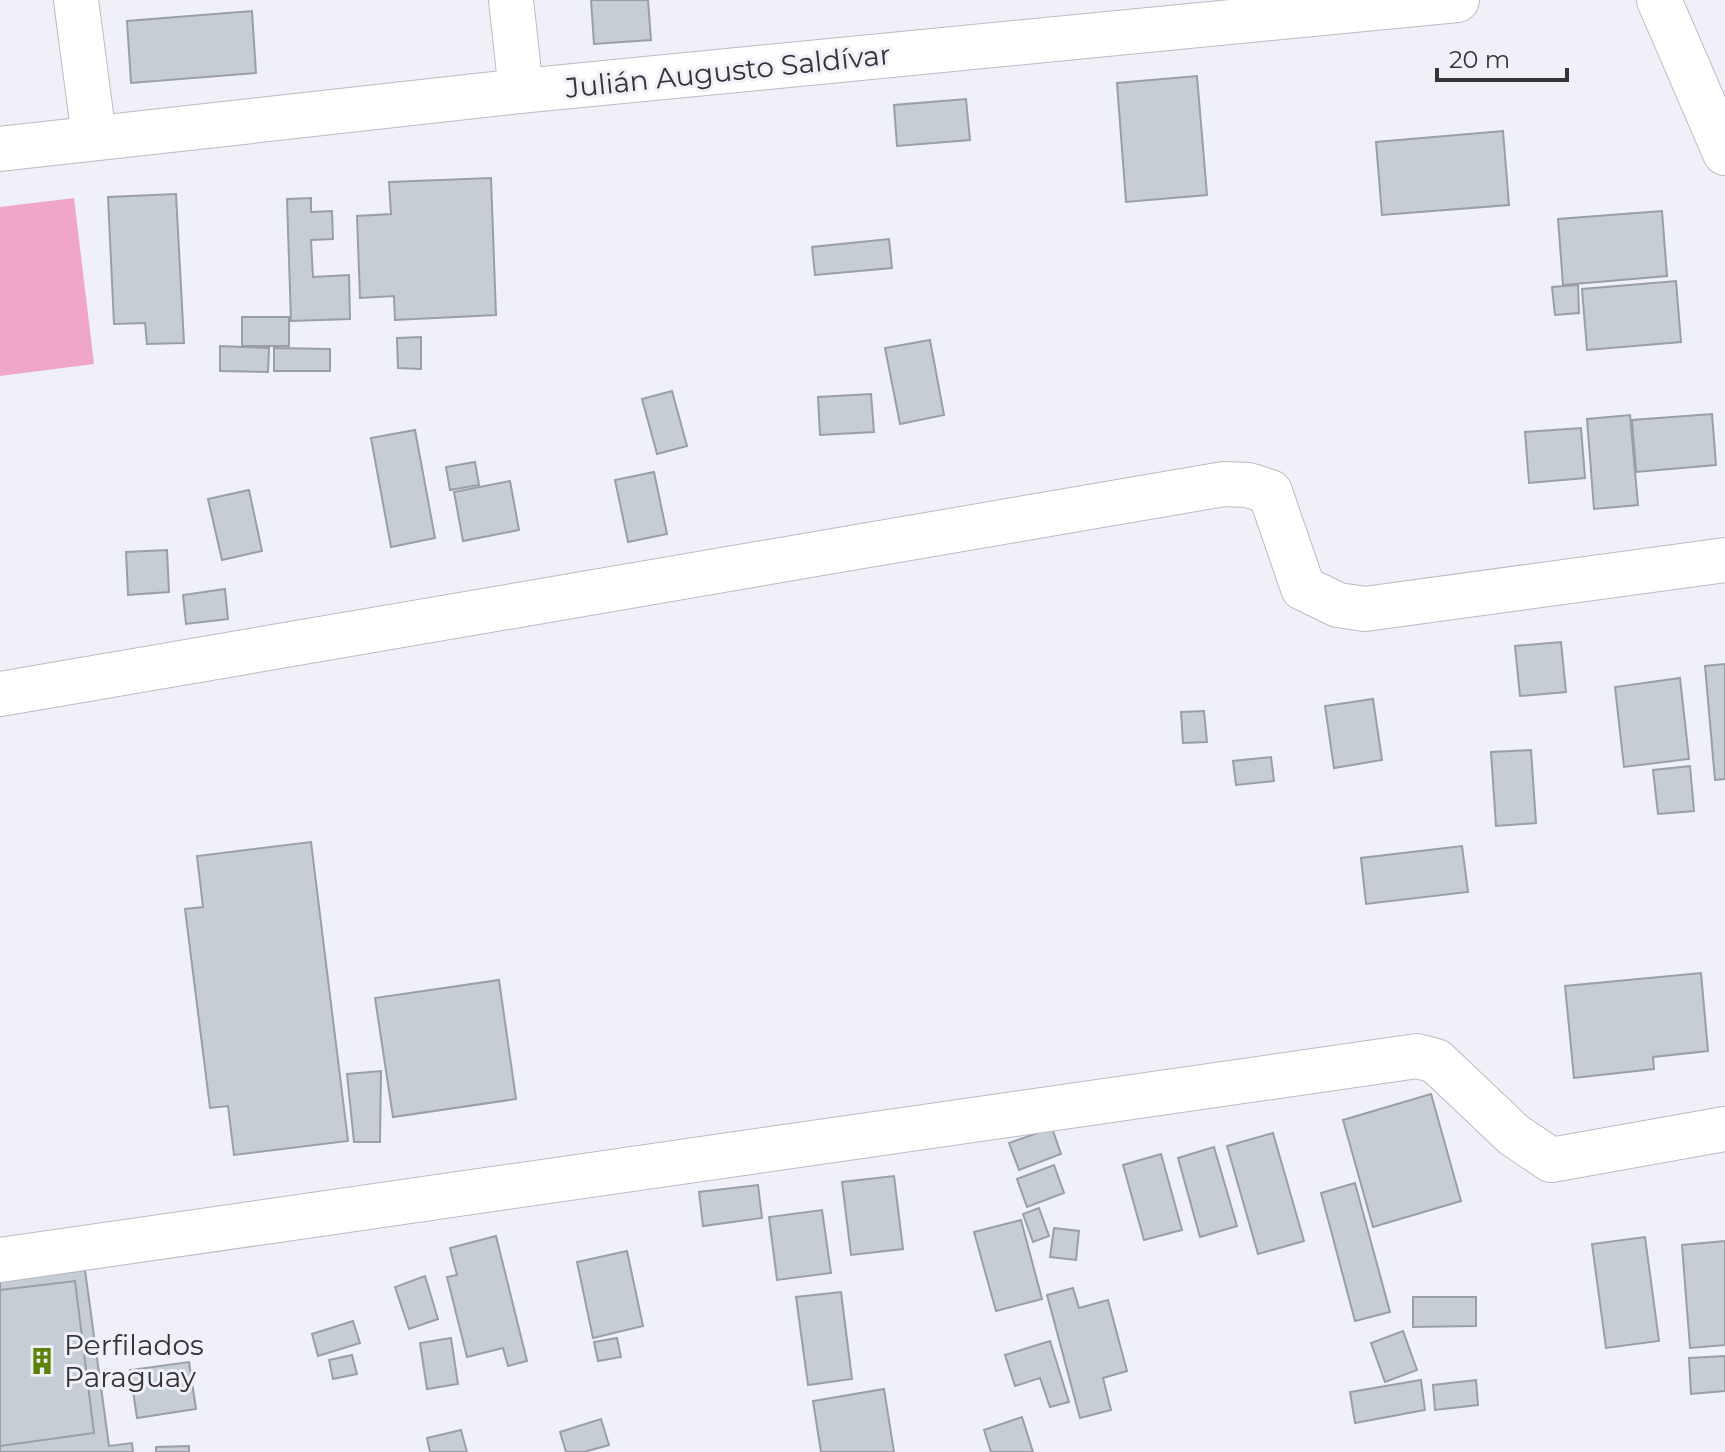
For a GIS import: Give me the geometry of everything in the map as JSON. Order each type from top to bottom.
[{"type":"street","points":[[76,0],[94,137]]},
{"type":"street","points":[[511,0],[521,91]]},
{"type":"street","name":"Julián Augusto Saldívar","points":[[0,149],[521,91],[1457,0]]},
{"type":"street","points":[[1659,0],[1725,153]]},
{"type":"street","points":[[0,694],[1224,484],[1248,485],[1270,492],[1303,588],[1338,605],[1365,609],[1725,560]]},
{"type":"street","points":[[0,1260],[1417,1056],[1436,1061],[1514,1135],[1551,1160],[1725,1129]]},
{"type":"shaded area","points":[[74,198],[94,364],[0,376],[0,207]]},
{"type":"building","points":[[591,0],[648,0],[651,40],[594,44]]},
{"type":"building","points":[[252,11],[256,73],[131,83],[127,21]]},
{"type":"building","points":[[1197,76],[1207,195],[1126,202],[1117,83]]},
{"type":"building","points":[[966,99],[970,140],[897,146],[894,105]]},
{"type":"building","points":[[1503,131],[1509,205],[1382,215],[1376,142]]},
{"type":"building","points":[[491,178],[496,315],[395,320],[394,296],[360,298],[357,216],[391,214],[389,182]]},
{"type":"building","points":[[176,194],[184,343],[147,344],[145,323],[114,324],[108,197]]},
{"type":"building","points":[[311,198],[311,212],[332,211],[333,239],[311,240],[313,277],[349,275],[350,319],[291,321],[287,199]]},
{"type":"building","points":[[1662,211],[1667,276],[1563,285],[1558,219]]},
{"type":"building","points":[[889,239],[892,268],[815,275],[812,247]]},
{"type":"building","points":[[1676,281],[1681,342],[1587,350],[1582,289]]},
{"type":"building","points":[[1578,285],[1579,313],[1555,315],[1552,287]]},
{"type":"building","points":[[242,317],[289,317],[289,346],[242,346]]},
{"type":"building","points":[[421,337],[421,369],[398,368],[397,338]]},
{"type":"building","points":[[930,340],[944,415],[900,424],[885,348]]},
{"type":"building","points":[[220,346],[269,348],[268,372],[220,371]]},
{"type":"building","points":[[274,348],[330,349],[330,371],[274,371]]},
{"type":"building","points":[[672,391],[687,446],[657,454],[642,399]]},
{"type":"building","points":[[871,394],[874,432],[820,435],[818,397]]},
{"type":"building","points":[[1712,414],[1716,465],[1636,472],[1632,420]]},
{"type":"building","points":[[1630,415],[1638,505],[1594,509],[1587,419]]},
{"type":"building","points":[[1581,428],[1585,478],[1529,483],[1525,432]]},
{"type":"building","points":[[415,430],[435,538],[391,547],[371,438]]},
{"type":"building","points":[[475,462],[479,485],[450,490],[446,467]]},
{"type":"building","points":[[654,472],[667,534],[628,542],[615,480]]},
{"type":"building","points":[[510,481],[519,530],[463,541],[454,492]]},
{"type":"building","points":[[249,490],[262,551],[222,560],[208,499]]},
{"type":"building","points":[[167,550],[169,592],[128,595],[126,552]]},
{"type":"building","points":[[225,589],[228,619],[186,624],[183,595]]},
{"type":"building","points":[[1561,642],[1566,692],[1520,696],[1515,646]]},
{"type":"building","points":[[1725,664],[1725,779],[1715,780],[1705,666]]},
{"type":"building","points":[[1680,678],[1689,759],[1624,767],[1615,687]]},
{"type":"building","points":[[1373,699],[1382,760],[1334,768],[1325,706]]},
{"type":"building","points":[[1204,711],[1207,742],[1183,743],[1181,712]]},
{"type":"building","points":[[1531,750],[1536,823],[1496,826],[1491,752]]},
{"type":"building","points":[[1271,757],[1274,781],[1236,785],[1233,761]]},
{"type":"building","points":[[1690,766],[1694,811],[1658,814],[1653,770]]},
{"type":"building","points":[[311,842],[348,1141],[234,1155],[228,1106],[210,1108],[185,909],[203,907],[197,856]]},
{"type":"building","points":[[1462,846],[1468,892],[1366,904],[1361,858]]},
{"type":"building","points":[[1701,973],[1708,1051],[1653,1057],[1654,1069],[1574,1078],[1565,986]]},
{"type":"building","points":[[499,980],[516,1099],[393,1117],[375,998]]},
{"type":"building","points":[[381,1071],[380,1142],[354,1142],[347,1074]]},
{"type":"building","points":[[1431,1094],[1461,1201],[1373,1227],[1343,1120]]},
{"type":"building","points":[[1052,1128],[1061,1154],[1019,1170],[1009,1143]]},
{"type":"building","points":[[1273,1133],[1304,1241],[1258,1254],[1227,1146]]},
{"type":"building","points":[[1214,1147],[1237,1226],[1200,1237],[1178,1158]]},
{"type":"building","points":[[1161,1154],[1182,1230],[1144,1240],[1123,1165]]},
{"type":"building","points":[[1054,1165],[1064,1193],[1027,1207],[1017,1179]]},
{"type":"building","points":[[894,1176],[903,1249],[851,1255],[842,1182]]},
{"type":"building","points":[[1355,1183],[1390,1312],[1355,1321],[1321,1193]]},
{"type":"building","points":[[758,1185],[762,1218],[703,1226],[699,1192]]},
{"type":"building","points":[[1039,1208],[1049,1236],[1033,1242],[1023,1214]]},
{"type":"building","points":[[822,1210],[831,1273],[777,1280],[769,1217]]},
{"type":"building","points":[[1021,1220],[1042,1299],[996,1311],[974,1232]]},
{"type":"building","points":[[1054,1228],[1079,1231],[1076,1260],[1050,1257]]},
{"type":"building","points":[[496,1236],[527,1361],[508,1366],[503,1348],[467,1357],[447,1277],[457,1275],[450,1248]]},
{"type":"building","points":[[1645,1237],[1659,1341],[1606,1348],[1592,1244]]},
{"type":"building","points":[[1725,1241],[1725,1345],[1690,1348],[1682,1245]]},
{"type":"building","points":[[627,1251],[643,1326],[593,1338],[577,1262]]},
{"type":"building","name":"Perfilados Paraguay","points":[[85,1270],[109,1446],[132,1443],[133,1452],[0,1452],[0,1281]]},
{"type":"building","points":[[425,1276],[438,1319],[409,1329],[395,1287]]},
{"type":"building","name":"Perfilados Paraguay","points":[[75,1281],[94,1433],[0,1446],[0,1290]]},
{"type":"building","points":[[1073,1288],[1079,1308],[1108,1300],[1127,1371],[1103,1378],[1111,1410],[1080,1418],[1047,1295]]},
{"type":"building","points":[[841,1292],[852,1379],[808,1385],[796,1297]]},
{"type":"building","points":[[1413,1297],[1476,1297],[1476,1326],[1413,1327]]},
{"type":"building","points":[[353,1321],[360,1343],[318,1356],[312,1334]]},
{"type":"building","points":[[1403,1331],[1417,1370],[1385,1382],[1371,1343]]},
{"type":"building","points":[[451,1338],[458,1384],[427,1389],[420,1343]]},
{"type":"building","points":[[617,1338],[621,1357],[598,1361],[594,1342]]},
{"type":"building","points":[[1050,1341],[1069,1402],[1050,1407],[1040,1378],[1015,1386],[1005,1355]]},
{"type":"building","points":[[352,1355],[357,1374],[333,1379],[329,1360]]},
{"type":"building","points":[[1725,1356],[1725,1391],[1691,1394],[1689,1358]]},
{"type":"building","points":[[189,1362],[196,1409],[137,1418],[130,1370]]},
{"type":"building","points":[[1421,1380],[1425,1410],[1355,1423],[1350,1392]]},
{"type":"building","points":[[1476,1380],[1478,1405],[1435,1410],[1433,1385]]},
{"type":"building","points":[[884,1389],[894,1452],[821,1452],[813,1401]]},
{"type":"building","points":[[1022,1417],[1033,1452],[991,1452],[984,1430]]},
{"type":"building","points":[[601,1419],[609,1445],[584,1452],[566,1452],[560,1432]]},
{"type":"building","points":[[461,1430],[467,1452],[430,1452],[427,1438]]},
{"type":"building","points":[[189,1446],[189,1452],[156,1452],[156,1447]]},
{"type":"place","name":"Perfilados Paraguay","points":[[42,1361]]}]
